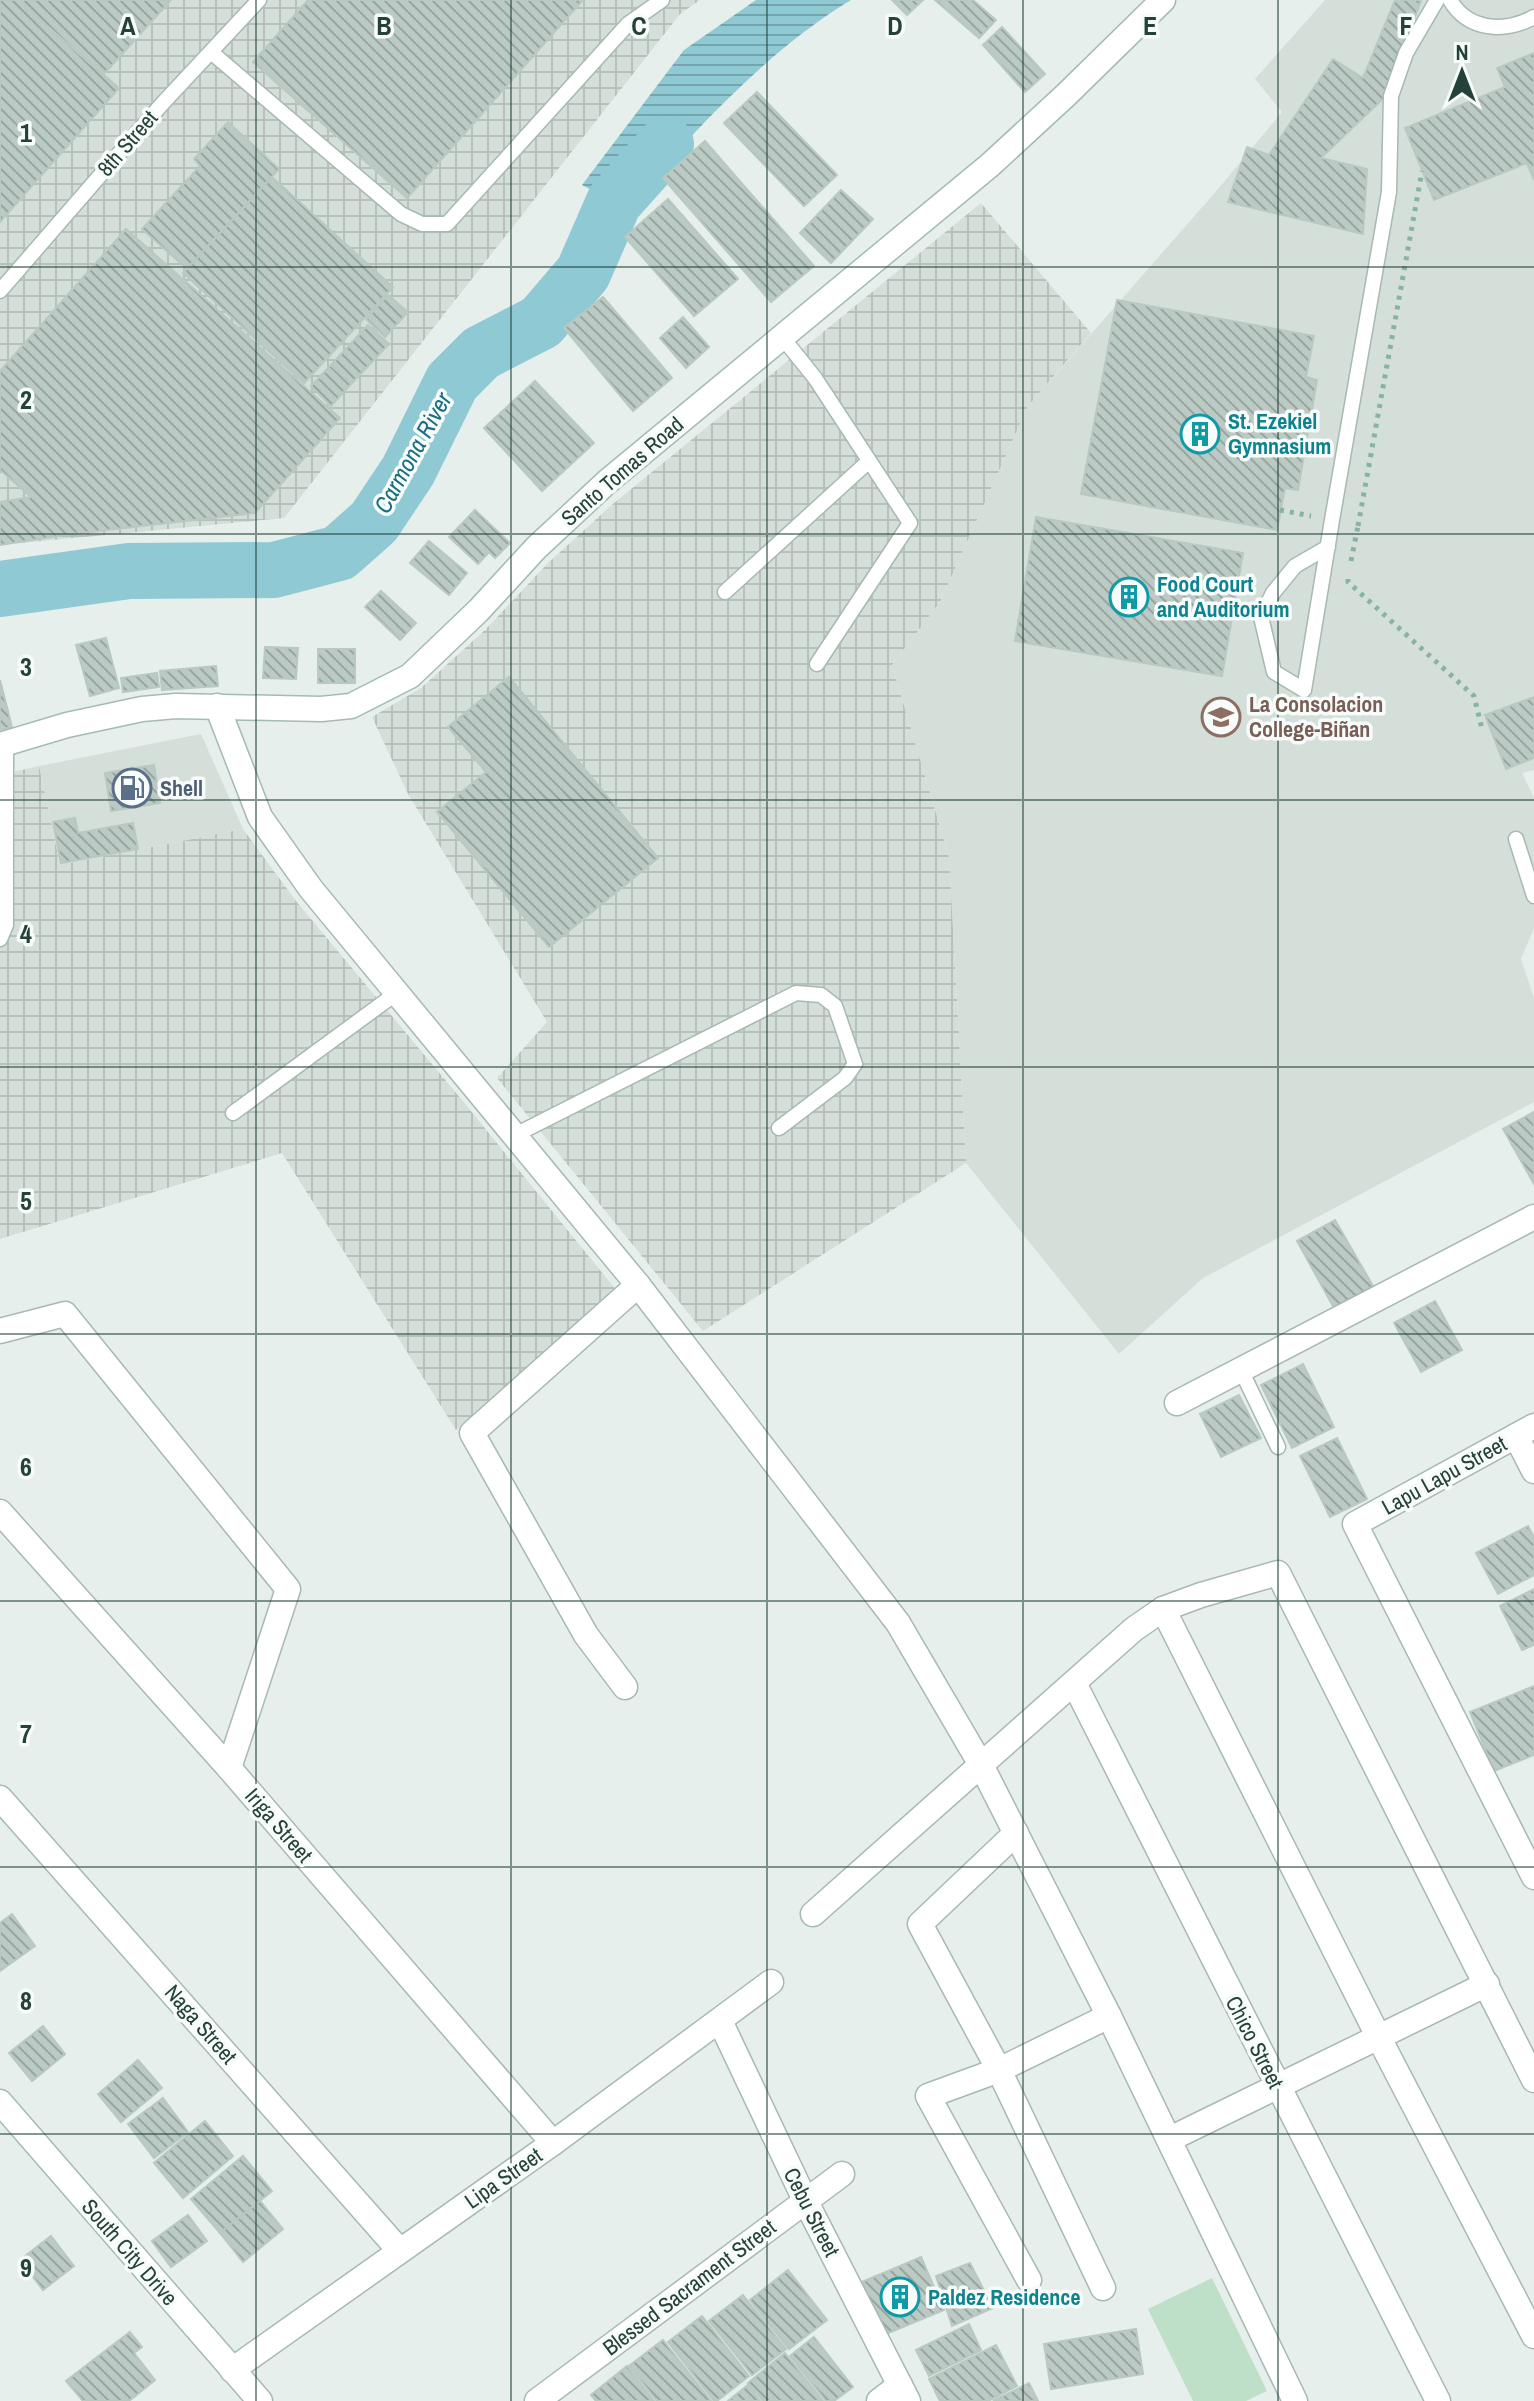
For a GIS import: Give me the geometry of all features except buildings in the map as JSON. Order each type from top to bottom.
[{"type":"street","name":"Santo Tomas Road","points":[[3,744],[110,714],[176,706],[321,709],[351,706],[410,676],[479,610],[536,548],[608,481],[990,165],[1163,0]]},
{"type":"street","points":[[217,706],[260,817],[311,889],[638,1285],[898,1623],[980,1763],[1016,1833],[1170,2139],[1295,2401]]},
{"type":"street","points":[[1177,1403],[1534,1217]]},
{"type":"street","points":[[625,1687],[586,1635],[472,1433],[638,1285]]},
{"type":"street","points":[[0,1331],[65,1314],[288,1589],[229,1768]]},
{"type":"street","points":[[1525,1431],[1534,1471]]},
{"type":"street","name":"Lapu Lapu Street","points":[[1525,1431],[1355,1524],[1526,1840]]},
{"type":"street","name":"Iriga Street","points":[[0,1512],[229,1768],[553,2143]]},
{"type":"street","points":[[813,1914],[1134,1629],[1163,1609],[1278,1573],[1534,2080]]},
{"type":"street","points":[[1163,1609],[1378,2036],[1534,2336]]},
{"type":"street","name":"Chico Street","points":[[1074,1683],[1438,2401]]},
{"type":"street","name":"Naga Street","points":[[0,1798],[400,2251]]},
{"type":"street","points":[[1016,1833],[920,1924],[999,2070],[1103,2288]]},
{"type":"street","points":[[1526,1840],[1534,1877]]},
{"type":"street","name":"Lipa Street","points":[[232,2370],[553,2143],[771,1982]]},
{"type":"street","points":[[1170,2139],[1487,1984]]},
{"type":"street","points":[[1029,2280],[928,2096],[999,2070],[1109,2016]]},
{"type":"street","name":"Cebu Street","points":[[720,2021],[805,2200],[904,2393]]},
{"type":"street","name":"South City Drive","points":[[0,2102],[260,2401]]},
{"type":"street","name":"Blessed Sacrament Street","points":[[537,2401],[842,2174]]},
{"type":"street","points":[[879,2401],[904,2393]]},
{"type":"lane","name":"8th Street","points":[[0,291],[162,104],[259,0]]},
{"type":"lane","points":[[211,52],[401,214],[422,224],[447,224],[628,24],[662,0]]},
{"type":"lane","points":[[1328,547],[1295,566],[1273,593],[1261,617],[1274,672],[1304,690],[1389,192],[1391,96],[1406,53],[1437,0]]},
{"type":"lane","points":[[1450,0],[1466,18],[1482,26],[1500,29],[1534,17]]},
{"type":"lane","points":[[782,337],[815,378],[910,523],[817,664]]},
{"type":"lane","points":[[725,592],[869,461]]},
{"type":"lane","points":[[0,939],[6,925],[3,744]]},
{"type":"lane","points":[[1516,839],[1534,896]]},
{"type":"lane","points":[[233,1113],[398,992]]},
{"type":"lane","points":[[515,1135],[796,993],[821,995],[835,1006],[855,1064],[845,1078],[779,1128]]},
{"type":"lane","points":[[1240,1368],[1278,1447]]},
{"type":"path","points":[[1422,171],[1348,582],[1474,696],[1482,729]]},
{"type":"path","points":[[1280,510],[1358,526]]},
{"type":"shaded area","points":[[0,0],[700,0],[680,14],[284,518],[0,545]]},
{"type":"shaded area","name":"La Consolacion College-Biñan","points":[[1325,0],[1534,0],[1534,770],[1522,773],[1534,798],[1534,928],[1521,959],[1534,998],[1534,1102],[1203,1278],[1119,1354],[966,1163],[949,857],[892,665],[940,602],[1028,406],[1282,112],[1255,79]]},
{"type":"shaded area","points":[[981,203],[1091,333],[1028,406],[940,602],[892,665],[949,857],[966,1163],[703,1331],[497,1078],[547,1022],[408,794],[372,717],[421,688],[485,630],[548,563],[614,503]]},
{"type":"shaded area","points":[[201,734],[243,829],[60,865],[39,766]]},
{"type":"shaded area","points":[[39,766],[60,865],[243,829],[296,901],[617,1291],[456,1430],[282,1153],[0,1239],[0,775]]},
{"type":"green space","points":[[1212,2278],[1267,2391],[1246,2401],[1193,2401],[1148,2309]]},
{"type":"water","points":[[756,0],[851,0],[788,44],[730,96],[624,209],[582,185],[684,50]]},
{"type":"waterway","name":"Carmona River","points":[[0,589],[129,571],[274,570],[339,553],[374,522],[408,471],[452,382],[481,353],[541,322],[583,273],[614,202],[666,144]]},
{"type":"place","name":"St. Ezekiel Gymnasium","points":[[1200,434]]},
{"type":"place","name":"Food Court and Auditorium","points":[[1129,597]]},
{"type":"place","name":"La Consolacion College-Biñan","points":[[1221,717]]},
{"type":"place","name":"Shell","points":[[132,788]]},
{"type":"place","name":"Paldez Residence","points":[[900,2297]]}]
